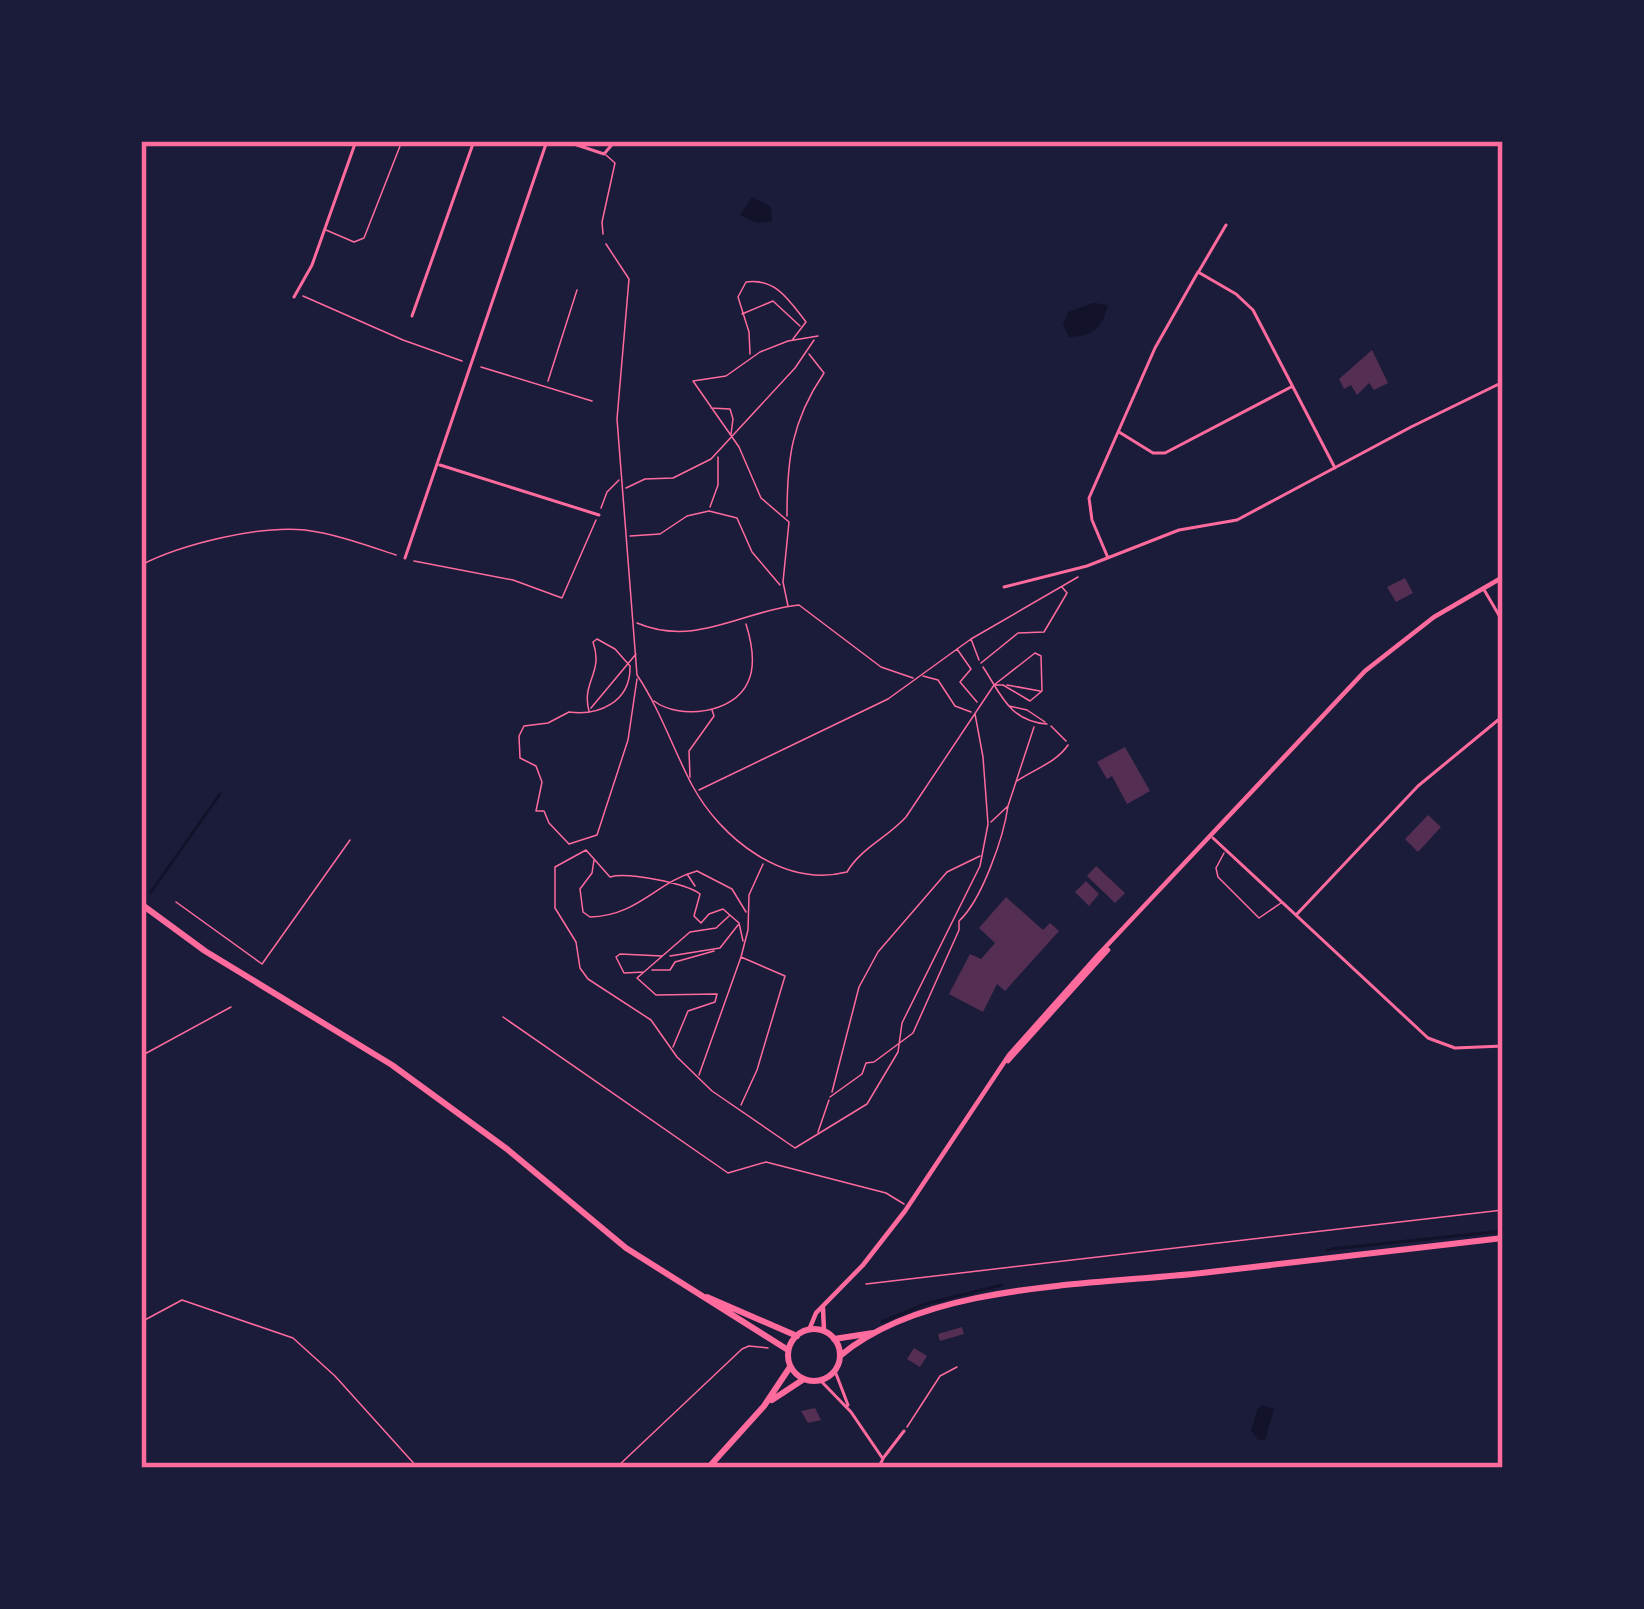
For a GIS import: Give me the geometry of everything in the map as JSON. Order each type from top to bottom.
[{"type":"main road","points":[[141,904],[205,951],[410,1078],[507,1149],[609,1236],[788,1350]]},
{"type":"main road","points":[[840,1356],[877,1332],[926,1312],[1002,1294],[1503,1238]]},
{"type":"main road","points":[[700,1294],[797,1336]]},
{"type":"main road","points":[[708,1468],[764,1406],[790,1367],[788,1350],[797,1336],[809,1330],[824,1331],[834,1339],[840,1356],[835,1371],[820,1380],[804,1379],[790,1367]]},
{"type":"main road","points":[[834,1339],[877,1332]]},
{"type":"main road","points":[[764,1406],[804,1379]]},
{"type":"street","points":[[295,295],[312,265],[356,141]]},
{"type":"street","points":[[412,316],[474,141]]},
{"type":"street","points":[[405,558],[547,141]]},
{"type":"street","points":[[565,141],[604,154],[615,141]]},
{"type":"street","points":[[1108,558],[1092,520],[1089,498],[1162,333],[1226,225]]},
{"type":"street","points":[[1198,272],[1245,300],[1335,468]]},
{"type":"street","points":[[1004,587],[1108,558],[1179,530],[1238,520],[1503,382]]},
{"type":"street","points":[[1116,430],[1154,453],[1165,453],[1292,386]]},
{"type":"street","points":[[437,464],[599,515]]},
{"type":"street","points":[[809,1330],[824,1305],[855,1275],[908,1206],[1044,1015],[1365,671],[1434,617],[1503,577]]},
{"type":"street","points":[[1484,588],[1503,622]]},
{"type":"street","points":[[1296,915],[1418,786],[1503,716]]},
{"type":"street","points":[[1211,836],[1431,1040],[1455,1048],[1503,1046]]},
{"type":"street","points":[[824,1305],[824,1331]]},
{"type":"street","points":[[835,1371],[851,1412]]},
{"type":"street","points":[[820,1380],[851,1412],[883,1459]]},
{"type":"street","points":[[878,1468],[904,1431]]},
{"type":"lane","points":[[325,230],[354,242],[364,238],[402,141]]},
{"type":"lane","points":[[603,234],[616,163],[604,154]]},
{"type":"lane","points":[[1226,850],[1216,868],[1220,881],[1259,918],[1282,903]]},
{"type":"lane","points":[[503,1017],[728,1173],[766,1162],[886,1193],[908,1206]]},
{"type":"lane","points":[[904,1431],[940,1376],[957,1367]]},
{"type":"path","points":[[603,234],[629,279],[617,418],[634,621],[636,653],[637,675],[636,705],[597,835],[569,844],[546,812],[536,811],[541,776],[536,766],[520,758],[519,736],[524,726],[548,723],[568,712],[584,716],[636,653]]},
{"type":"path","points":[[750,358],[749,332],[738,297],[741,285],[762,281],[777,288],[805,319],[792,337],[796,341]]},
{"type":"path","points":[[546,385],[577,290]]},
{"type":"path","points":[[295,295],[342,315]]},
{"type":"path","points":[[742,314],[773,301],[800,329]]},
{"type":"path","points":[[623,490],[645,479],[673,478],[691,471],[718,453],[730,438],[808,352],[818,336],[750,358],[726,376],[693,380],[709,408],[730,438],[743,453],[761,498],[787,520]]},
{"type":"path","points":[[788,606],[783,552],[790,528],[789,452],[802,412],[824,373],[808,352]]},
{"type":"path","points":[[709,408],[730,409],[734,418],[730,438]]},
{"type":"path","points":[[710,511],[718,485],[718,453]]},
{"type":"path","points":[[141,565],[209,542],[296,530],[334,536],[446,570],[513,580],[562,598],[607,492],[622,477]]},
{"type":"path","points":[[627,536],[660,534],[687,516],[710,511],[741,521],[752,552],[784,590]]},
{"type":"path","points":[[695,791],[888,699],[957,648],[1078,576]]},
{"type":"path","points":[[981,664],[1018,633],[1044,632],[1066,593],[1061,586]]},
{"type":"path","points":[[634,621],[674,631],[744,621],[799,604],[881,667],[915,679]]},
{"type":"path","points":[[653,700],[673,712],[712,709],[738,694],[748,683],[752,657],[744,621]]},
{"type":"path","points":[[595,639],[628,662],[629,681],[618,701],[589,711],[587,694],[599,657],[595,639]]},
{"type":"path","points":[[971,639],[1005,706],[1047,724]]},
{"type":"path","points":[[957,648],[971,669],[961,679],[962,686],[979,706]]},
{"type":"path","points":[[637,675],[695,791],[745,848],[764,860],[819,876],[847,872],[857,854],[907,817],[994,685],[1038,653],[1044,673],[1042,691]]},
{"type":"path","points":[[921,676],[938,680],[955,706],[975,714]]},
{"type":"path","points":[[994,685],[1042,691]]},
{"type":"path","points":[[1003,685],[1026,701],[1042,691]]},
{"type":"path","points":[[1005,706],[1027,710],[1067,743],[1063,752],[1014,784]]},
{"type":"path","points":[[690,781],[689,751],[714,716],[712,709]]},
{"type":"path","points":[[698,1077],[741,957],[740,923],[723,909],[701,923],[694,916],[700,894],[695,890],[627,873],[610,877],[586,850],[555,867],[554,908],[576,941],[580,968],[588,979],[651,1020],[698,1077],[795,1148],[863,1110],[901,1043],[902,1023],[985,853],[988,824],[975,714]]},
{"type":"path","points":[[830,1097],[862,1074],[866,1063],[913,1033],[959,921],[973,906],[1036,723]]},
{"type":"path","points":[[988,824],[1008,806]]},
{"type":"path","points":[[176,902],[262,964],[350,840]]},
{"type":"path","points":[[817,1135],[859,987],[878,952],[947,872],[985,853]]},
{"type":"path","points":[[592,856],[592,873],[580,889],[583,912],[590,917],[619,914],[697,871],[732,889],[746,912],[748,930],[743,941]]},
{"type":"path","points":[[714,950],[705,948],[684,956],[620,953],[616,957],[617,965],[629,975],[668,970],[675,962],[714,950],[722,947],[746,912],[764,860]]},
{"type":"path","points":[[686,874],[695,890]]},
{"type":"path","points":[[673,1051],[676,1032],[688,1011],[718,997],[714,993],[656,995],[638,980],[690,932],[716,928],[731,913]]},
{"type":"path","points":[[740,1108],[757,1070],[785,976],[741,957]]},
{"type":"path","points":[[141,1056],[231,1007]]},
{"type":"path","points":[[866,1284],[1503,1210]]},
{"type":"path","points":[[141,1322],[182,1300],[292,1338],[335,1376],[418,1468]]},
{"type":"path","points":[[616,1468],[742,1349],[776,1350]]},
{"type":"shaded area","points":[[752,197],[771,207],[772,221],[757,223],[740,215]]},
{"type":"shaded area","points":[[1093,303],[1108,305],[1103,320],[1090,333],[1069,337],[1063,325],[1068,312]]},
{"type":"shaded area","points":[[1263,1405],[1274,1409],[1265,1440],[1258,1440],[1251,1430]]},
{"type":"building","points":[[1372,350],[1388,383],[1374,390],[1369,383],[1357,395],[1351,385],[1344,389],[1339,379]]},
{"type":"building","points":[[1405,578],[1413,593],[1396,602],[1387,587]]},
{"type":"building","points":[[1125,747],[1150,791],[1127,804],[1112,776],[1107,779],[1097,762]]},
{"type":"building","points":[[1428,815],[1441,827],[1418,852],[1405,839]]},
{"type":"building","points":[[1096,866],[1125,893],[1115,903],[1087,876]]},
{"type":"building","points":[[1086,881],[1099,894],[1089,906],[1075,892]]},
{"type":"building","points":[[1006,897],[1043,930],[1050,923],[1059,931],[1005,991],[997,984],[983,1012],[949,994],[970,954],[981,959],[995,943],[979,928]]},
{"type":"building","points":[[962,1327],[964,1334],[940,1341],[938,1334]]},
{"type":"building","points":[[914,1348],[927,1356],[920,1367],[907,1359]]},
{"type":"building","points":[[815,1408],[821,1420],[808,1423],[801,1411]]},
{"type":"waterway","points":[[151,892],[220,794]]},
{"type":"waterway","points":[[1331,1249],[1503,1231]]},
{"type":"waterway","points":[[882,1322],[925,1304],[1002,1285]]}]
